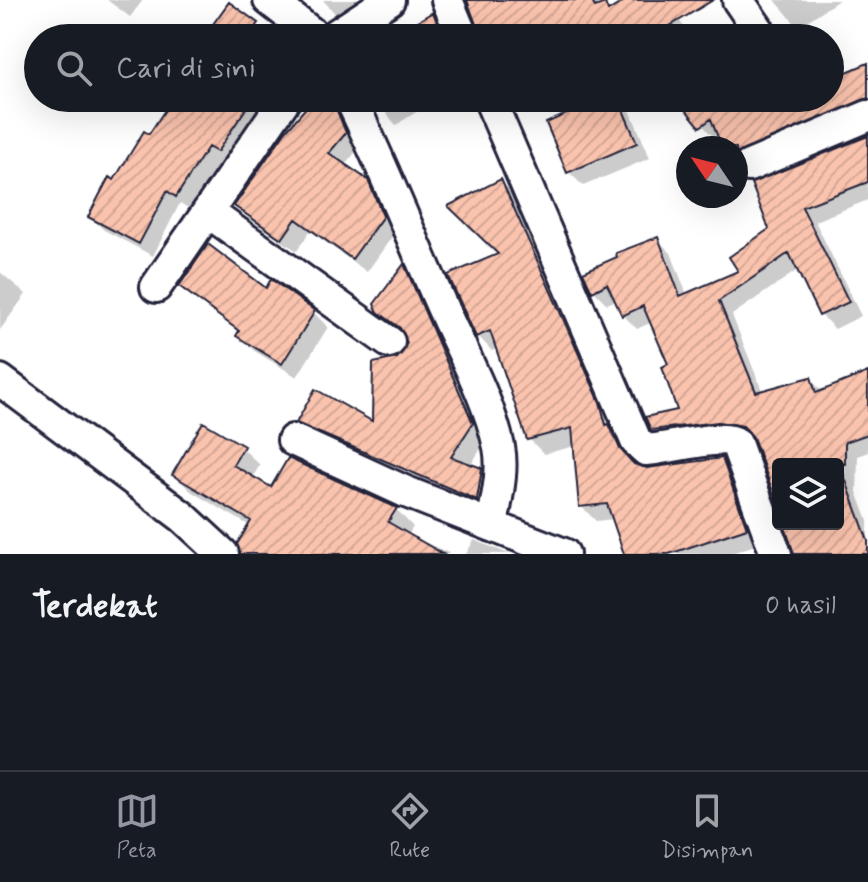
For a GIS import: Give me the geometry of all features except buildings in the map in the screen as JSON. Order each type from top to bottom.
[{"type":"street","points":[[269,0],[300,24]]},
{"type":"street","points":[[352,24],[389,0]]},
{"type":"street","points":[[447,0],[457,24]]},
{"type":"street","points":[[738,0],[754,24]]},
{"type":"street","points":[[156,287],[276,112]]},
{"type":"street","points":[[357,112],[392,184],[416,250],[483,399],[499,447],[500,468],[492,526]]},
{"type":"street","points":[[495,112],[636,441],[646,450],[680,447],[723,437],[736,443],[776,554]]},
{"type":"street","points":[[749,166],[868,116]]},
{"type":"street","points":[[208,212],[389,342]]},
{"type":"street","points":[[0,380],[183,517],[223,554]]},
{"type":"street","points":[[293,440],[406,492],[564,554]]}]
